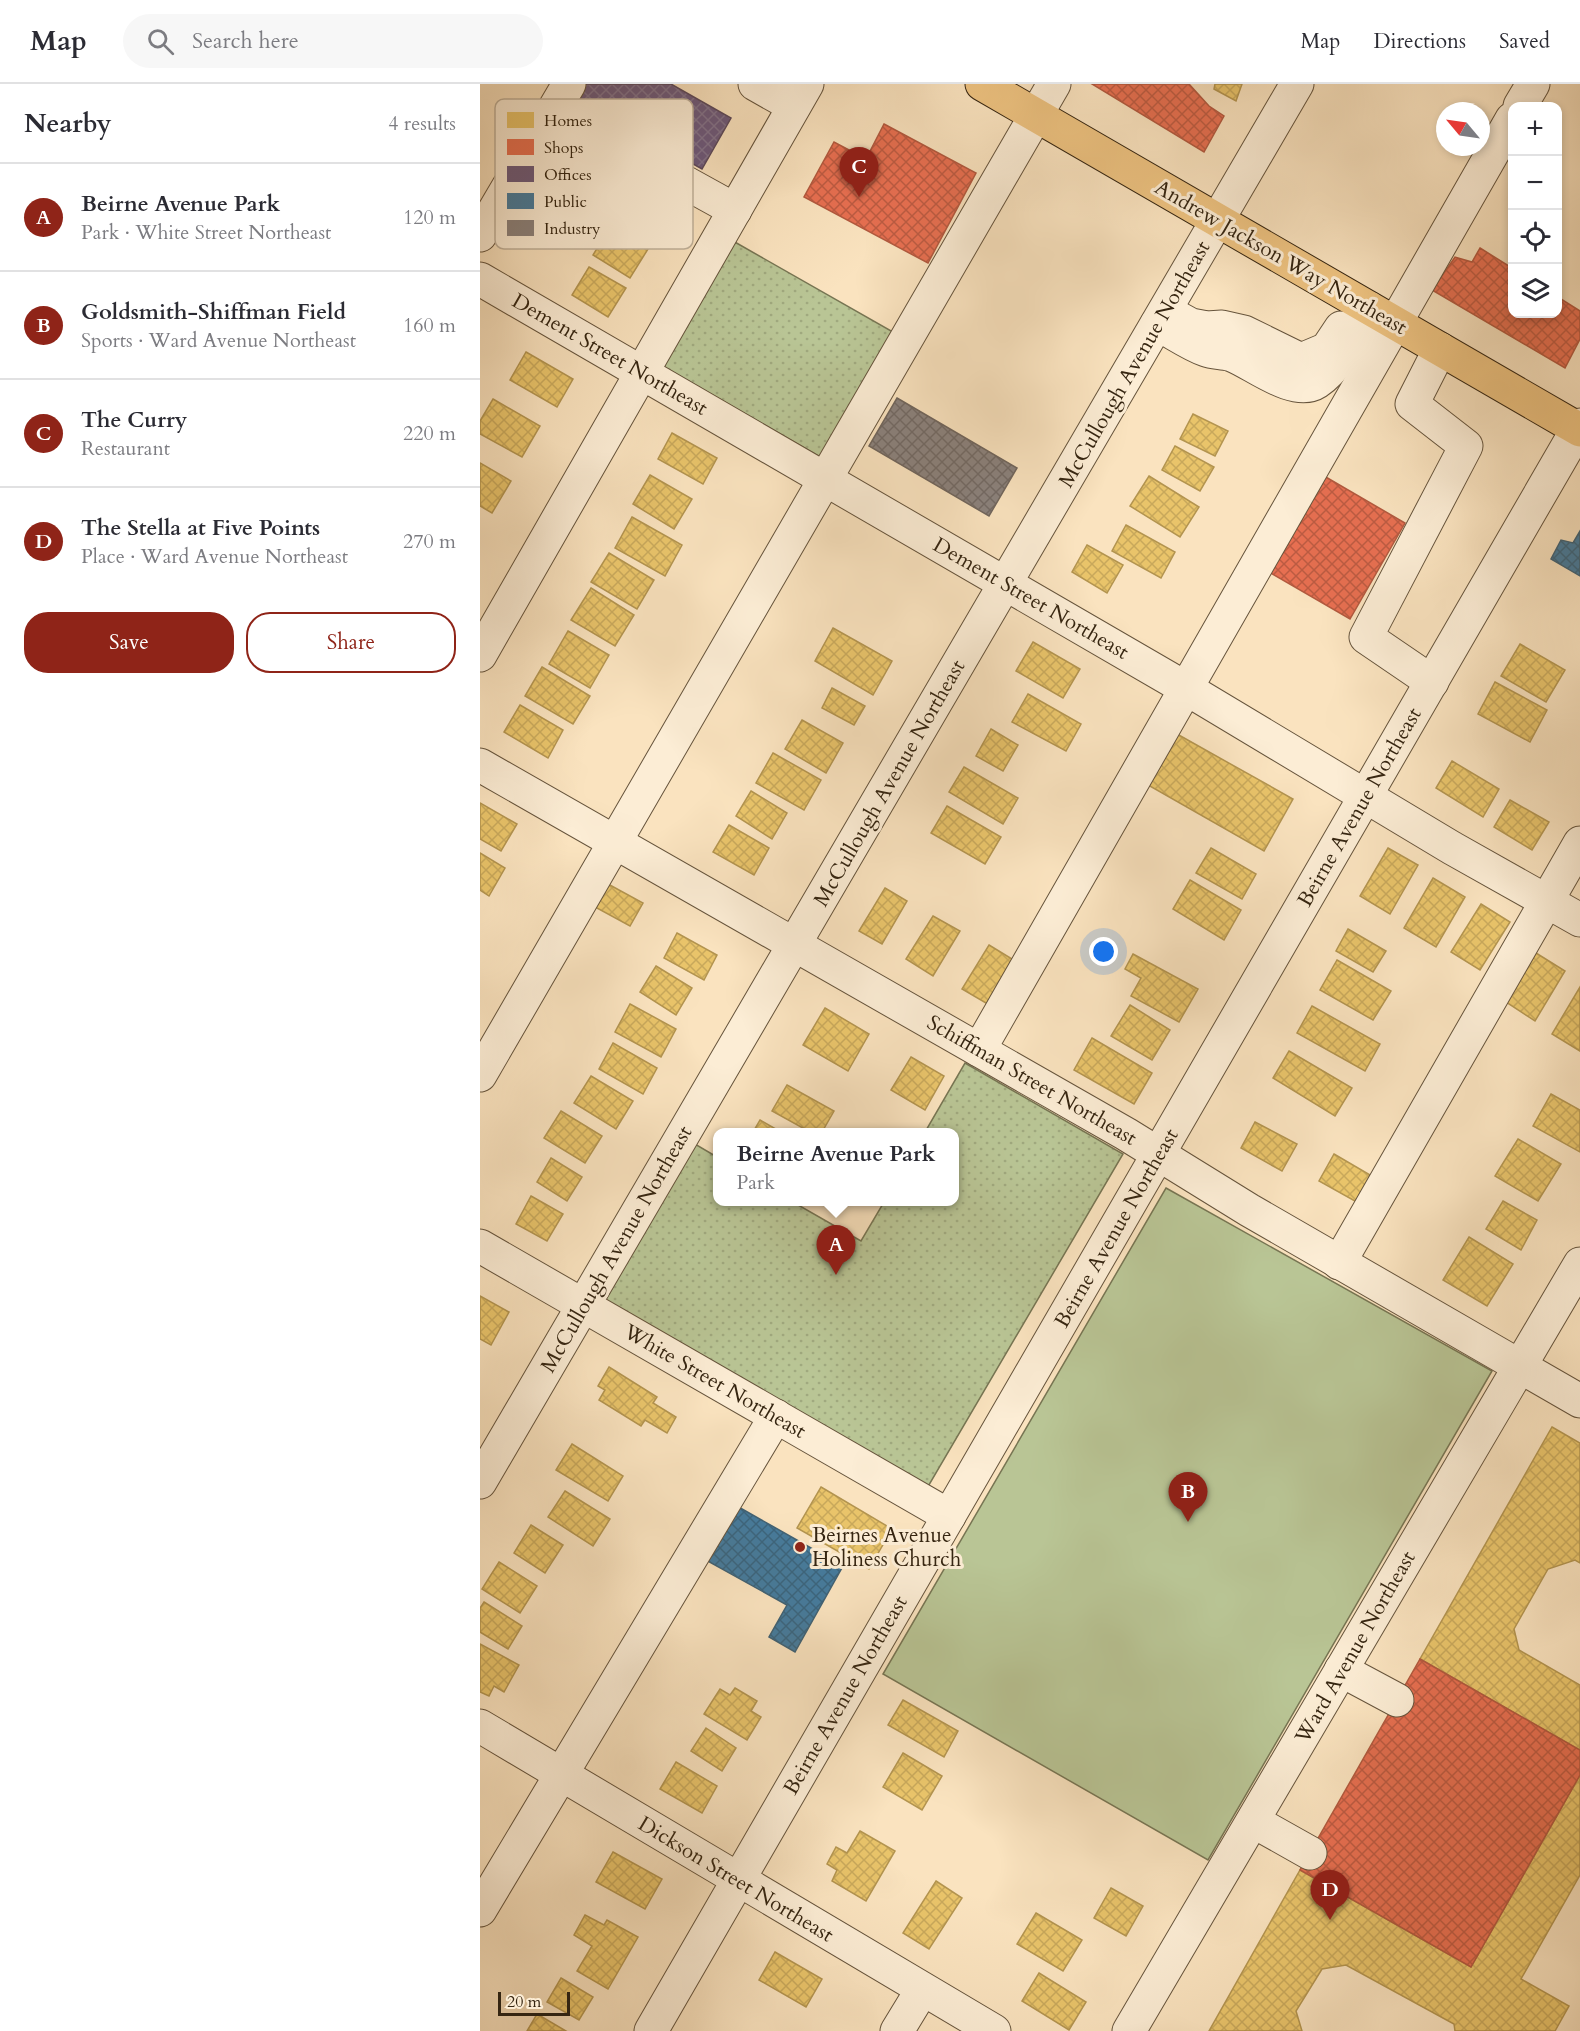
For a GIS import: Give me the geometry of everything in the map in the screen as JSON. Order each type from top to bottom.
[{"type":"main road","name":"Andrew Jackson Way Northeast","points":[[982,84],[1579,428]]},
{"type":"street","points":[[480,1075],[614,840],[1054,84]]},
{"type":"street","name":"McCullough Avenue Northeast","points":[[480,1482],[1297,84]]},
{"type":"street","points":[[1522,102],[1533,84]]},
{"type":"street","points":[[480,655],[800,95],[759,85]]},
{"type":"street","points":[[1161,317],[1207,351],[1234,356],[1272,377],[1296,385],[1315,384],[1345,350],[1508,125]]},
{"type":"street","points":[[693,183],[735,210]]},
{"type":"street","points":[[480,235],[495,210]]},
{"type":"street","name":"Dement Street Northeast","points":[[480,279],[1580,920]]},
{"type":"street","points":[[979,1050],[1187,689],[1374,311]]},
{"type":"street","points":[[1432,682],[1366,637],[1466,446],[1412,404],[1440,349]]},
{"type":"street","name":"Beirne Avenue Northeast","points":[[651,2031],[1579,428]]},
{"type":"street","name":"Schiffman Street Northeast","points":[[480,765],[979,1050],[1339,1263],[1580,1401]]},
{"type":"street","points":[[1339,1263],[1580,843]]},
{"type":"street","name":"White Street Northeast","points":[[480,1246],[949,1516]]},
{"type":"street","name":"Ward Avenue Northeast","points":[[1129,2031],[1580,1264]]},
{"type":"street","points":[[480,1910],[776,1416]]},
{"type":"street","points":[[1341,1670],[1397,1700]]},
{"type":"street","name":"Dickson Street Northeast","points":[[480,1726],[994,2031]]},
{"type":"street","points":[[1253,1821],[1310,1853]]},
{"type":"street","points":[[897,2031],[922,1990]]},
{"type":"green space","points":[[733,241],[893,332],[822,458],[662,366]]},
{"type":"green space","points":[[965,1063],[1123,1154],[926,1490],[602,1306],[695,1144],[713,1155],[713,1206],[800,1206],[861,1241],[882,1206],[959,1206],[959,1128],[927,1128]]},
{"type":"green space","points":[[1166,1188],[1492,1371],[1208,1860],[883,1674]]},
{"type":"building: Homes","points":[[1215,84],[1242,84],[1236,101],[1214,89]]},
{"type":"building: Homes","points":[[597,249],[648,249],[630,278],[593,255]]},
{"type":"building: Homes","points":[[589,267],[626,288],[608,317],[572,295]]},
{"type":"building: Homes","points":[[526,352],[573,379],[557,407],[510,380]]},
{"type":"building: Homes","points":[[493,399],[540,426],[522,457],[480,434],[480,421]]},
{"type":"building: Homes","points":[[1193,414],[1228,431],[1215,456],[1180,439]]},
{"type":"building: Homes","points":[[672,433],[717,458],[703,484],[658,459]]},
{"type":"building: Homes","points":[[1175,446],[1214,467],[1200,491],[1162,470]]},
{"type":"building: Homes","points":[[480,463],[511,481],[492,513],[480,506]]},
{"type":"building: Homes","points":[[650,475],[692,499],[674,529],[633,504]]},
{"type":"building: Homes","points":[[1149,476],[1199,507],[1180,537],[1130,506]]},
{"type":"building: Homes","points":[[632,517],[682,545],[665,576],[615,548]]},
{"type":"building: Homes","points":[[1126,525],[1175,552],[1161,578],[1112,551]]},
{"type":"building: Homes","points":[[1087,545],[1123,565],[1107,593],[1072,572]]},
{"type":"building: Homes","points":[[609,553],[654,580],[637,609],[591,582]]},
{"type":"building: Homes","points":[[591,588],[634,615],[615,646],[571,620]]},
{"type":"building: Homes","points":[[833,628],[892,661],[873,695],[815,661]]},
{"type":"building: Homes","points":[[568,631],[609,655],[590,688],[549,664]]},
{"type":"building: Homes","points":[[1033,642],[1080,669],[1063,698],[1016,671]]},
{"type":"building: Homes","points":[[1520,644],[1565,670],[1546,702],[1501,676]]},
{"type":"building: Homes","points":[[542,667],[590,696],[573,724],[525,696]]},
{"type":"building: Homes","points":[[1495,682],[1547,710],[1530,742],[1478,714]]},
{"type":"building: Homes","points":[[832,688],[865,706],[854,725],[822,708]]},
{"type":"building: Homes","points":[[1028,694],[1081,724],[1066,751],[1012,722]]},
{"type":"building: Homes","points":[[520,705],[563,730],[548,758],[504,732]]},
{"type":"building: Homes","points":[[802,720],[843,743],[826,773],[785,749]]},
{"type":"building: Homes","points":[[991,729],[1018,745],[1003,771],[976,756]]},
{"type":"building: Homes","points":[[1177,734],[1293,799],[1264,851],[1148,785]]},
{"type":"building: Homes","points":[[773,753],[821,780],[804,810],[756,783]]},
{"type":"building: Homes","points":[[1452,761],[1499,789],[1483,817],[1436,788]]},
{"type":"building: Homes","points":[[964,767],[1018,798],[1003,824],[949,792]]},
{"type":"building: Homes","points":[[751,791],[787,813],[772,839],[736,816]]},
{"type":"building: Homes","points":[[1510,800],[1549,822],[1532,850],[1494,827]]},
{"type":"building: Homes","points":[[480,803],[517,824],[501,851],[480,839]]},
{"type":"building: Homes","points":[[947,806],[1001,837],[985,864],[931,833]]},
{"type":"building: Homes","points":[[729,825],[769,848],[754,875],[713,852]]},
{"type":"building: Homes","points":[[1211,848],[1256,874],[1242,899],[1196,873]]},
{"type":"building: Homes","points":[[1388,848],[1418,865],[1390,914],[1360,896]]},
{"type":"building: Homes","points":[[480,853],[505,868],[489,896],[480,890]]},
{"type":"building: Homes","points":[[1433,878],[1465,897],[1436,947],[1404,928]]},
{"type":"building: Homes","points":[[1190,880],[1241,910],[1224,940],[1173,909]]},
{"type":"building: Homes","points":[[608,884],[643,903],[630,926],[595,907]]},
{"type":"building: Homes","points":[[885,888],[907,901],[882,944],[859,931]]},
{"type":"building: Homes","points":[[1481,904],[1510,922],[1480,970],[1451,952]]},
{"type":"building: Homes","points":[[933,916],[960,931],[933,976],[906,959]]},
{"type":"building: Homes","points":[[1348,929],[1386,951],[1373,972],[1336,951]]},
{"type":"building: Homes","points":[[677,933],[717,955],[704,980],[664,958]]},
{"type":"building: Homes","points":[[989,945],[1017,962],[991,1006],[962,989]]},
{"type":"building: Homes","points":[[1536,953],[1565,971],[1535,1021],[1506,1002]]},
{"type":"building: Homes","points":[[1133,954],[1198,989],[1179,1022],[1131,996],[1141,978],[1125,969]]},
{"type":"building: Homes","points":[[1337,960],[1391,991],[1373,1020],[1320,990]]},
{"type":"building: Homes","points":[[656,966],[692,988],[676,1015],[640,992]]},
{"type":"building: Homes","points":[[1580,987],[1580,1051],[1552,1034]]},
{"type":"building: Homes","points":[[630,1004],[676,1029],[661,1057],[615,1032]]},
{"type":"building: Homes","points":[[1130,1005],[1170,1030],[1152,1060],[1111,1036]]},
{"type":"building: Homes","points":[[1312,1006],[1380,1044],[1365,1071],[1297,1033]]},
{"type":"building: Homes","points":[[825,1008],[869,1034],[848,1071],[803,1045]]},
{"type":"building: Homes","points":[[1092,1038],[1152,1073],[1134,1104],[1074,1070]]},
{"type":"building: Homes","points":[[613,1043],[657,1068],[643,1094],[599,1069]]},
{"type":"building: Homes","points":[[1289,1051],[1352,1088],[1335,1116],[1273,1078]]},
{"type":"building: Homes","points":[[911,1057],[944,1076],[925,1110],[891,1090]]},
{"type":"building: Homes","points":[[591,1076],[633,1101],[616,1129],[574,1103]]},
{"type":"building: Homes","points":[[787,1085],[834,1111],[824,1128],[803,1128],[772,1111]]},
{"type":"building: Homes","points":[[1551,1094],[1580,1110],[1580,1152],[1533,1126]]},
{"type":"building: Homes","points":[[561,1111],[602,1136],[585,1163],[544,1138]]},
{"type":"building: Homes","points":[[760,1120],[774,1128],[755,1128]]},
{"type":"building: Homes","points":[[1255,1122],[1297,1144],[1282,1171],[1241,1148]]},
{"type":"building: Homes","points":[[1518,1139],[1561,1164],[1538,1201],[1495,1176]]},
{"type":"building: Homes","points":[[1334,1154],[1377,1179],[1362,1205],[1319,1181]]},
{"type":"building: Homes","points":[[551,1158],[582,1177],[567,1201],[537,1182]]},
{"type":"building: Homes","points":[[531,1196],[563,1214],[547,1241],[516,1224]]},
{"type":"building: Homes","points":[[1503,1201],[1537,1220],[1521,1250],[1486,1229]]},
{"type":"building: Homes","points":[[1469,1237],[1513,1264],[1487,1306],[1443,1280]]},
{"type":"building: Homes","points":[[480,1296],[509,1312],[491,1345],[480,1339]]},
{"type":"building: Homes","points":[[609,1367],[657,1397],[653,1403],[676,1417],[667,1433],[645,1420],[641,1426],[599,1400],[605,1390],[598,1386]]},
{"type":"building: Homes","points":[[1552,1427],[1580,1443],[1580,1563],[1575,1560],[1548,1569],[1514,1629],[1519,1650],[1580,1685],[1580,1750],[1420,1659]]},
{"type":"building: Homes","points":[[572,1444],[623,1476],[608,1501],[556,1470]]},
{"type":"building: Homes","points":[[821,1487],[892,1529],[869,1569],[797,1528]]},
{"type":"building: Homes","points":[[565,1491],[610,1519],[593,1546],[548,1517]]},
{"type":"building: Homes","points":[[531,1525],[563,1545],[545,1573],[514,1553]]},
{"type":"building: Homes","points":[[499,1562],[537,1586],[520,1613],[482,1589]]},
{"type":"building: Homes","points":[[484,1602],[522,1626],[508,1649],[480,1632],[480,1608]]},
{"type":"building: Homes","points":[[480,1644],[519,1665],[504,1692],[494,1686],[489,1696],[480,1692]]},
{"type":"building: Homes","points":[[735,1688],[757,1701],[751,1711],[761,1717],[747,1740],[704,1714],[720,1689],[730,1695]]},
{"type":"building: Homes","points":[[903,1700],[958,1731],[944,1757],[888,1725]]},
{"type":"building: Homes","points":[[706,1728],[736,1748],[722,1771],[691,1751]]},
{"type":"building: Homes","points":[[903,1753],[942,1776],[922,1810],[883,1787]]},
{"type":"building: Homes","points":[[676,1762],[717,1786],[702,1813],[660,1789]]},
{"type":"building: Homes","points":[[1580,1775],[1580,1875],[1521,1979],[1569,2006],[1555,2031],[1455,2031],[1454,2024],[1346,1965],[1322,1969],[1296,2011],[1302,2031],[1209,2031],[1300,1870],[1471,1967]]},
{"type":"building: Homes","points":[[860,1831],[895,1851],[866,1901],[832,1881],[837,1870],[827,1864],[836,1847],[847,1853]]},
{"type":"building: Homes","points":[[613,1852],[662,1879],[645,1909],[596,1882]]},
{"type":"building: Homes","points":[[936,1881],[962,1898],[929,1949],[903,1933]]},
{"type":"building: Homes","points":[[1111,1888],[1143,1906],[1126,1936],[1094,1918]]},
{"type":"building: Homes","points":[[1036,1913],[1082,1940],[1063,1971],[1017,1944]]},
{"type":"building: Homes","points":[[585,1915],[604,1925],[607,1920],[638,1937],[608,1989],[577,1971],[592,1946],[574,1935]]},
{"type":"building: Homes","points":[[775,1952],[822,1979],[806,2007],[759,1980]]},
{"type":"building: Homes","points":[[1039,1973],[1086,2002],[1069,2030],[1022,2001]]},
{"type":"building: Homes","points":[[561,1978],[593,1997],[579,2020],[547,2002]]},
{"type":"building: Homes","points":[[537,2014],[566,2031],[527,2031]]},
{"type":"building: Shops","points":[[1092,84],[1189,84],[1209,106],[1224,116],[1204,152]]},
{"type":"building: Shops","points":[[884,124],[976,173],[928,263],[804,197],[834,142],[866,159]]},
{"type":"building: Shops","points":[[1480,248],[1508,266],[1508,318],[1562,318],[1562,300],[1580,311],[1580,339],[1565,368],[1432,290],[1455,257],[1472,262]]},
{"type":"building: Shops","points":[[1324,476],[1405,523],[1350,619],[1269,572]]},
{"type":"building: Shops","points":[[1420,1659],[1580,1750],[1580,1775],[1471,1967],[1300,1870]]},
{"type":"building: Offices","points":[[583,84],[671,84],[731,118],[702,169],[693,164],[693,99],[575,98]]},
{"type":"building: Public","points":[[1580,531],[1580,576],[1551,559],[1561,540],[1573,543]]},
{"type":"building: Public","points":[[735,1505],[843,1566],[795,1652],[769,1637],[787,1605],[704,1559]]},
{"type":"building: Industry","points":[[897,398],[1017,468],[989,516],[869,446]]},
{"type":"place","name":"The Curry","points":[[859,197]]},
{"type":"place","name":"Beirne Avenue Park","points":[[836,1275]]},
{"type":"place","name":"Goldsmith-Shiffman Field","points":[[1188,1522]]},
{"type":"place","name":"Beirnes Avenue Holiness Church","points":[[800,1547]]},
{"type":"place","name":"The Stella at Five Points","points":[[1330,1920]]}]
